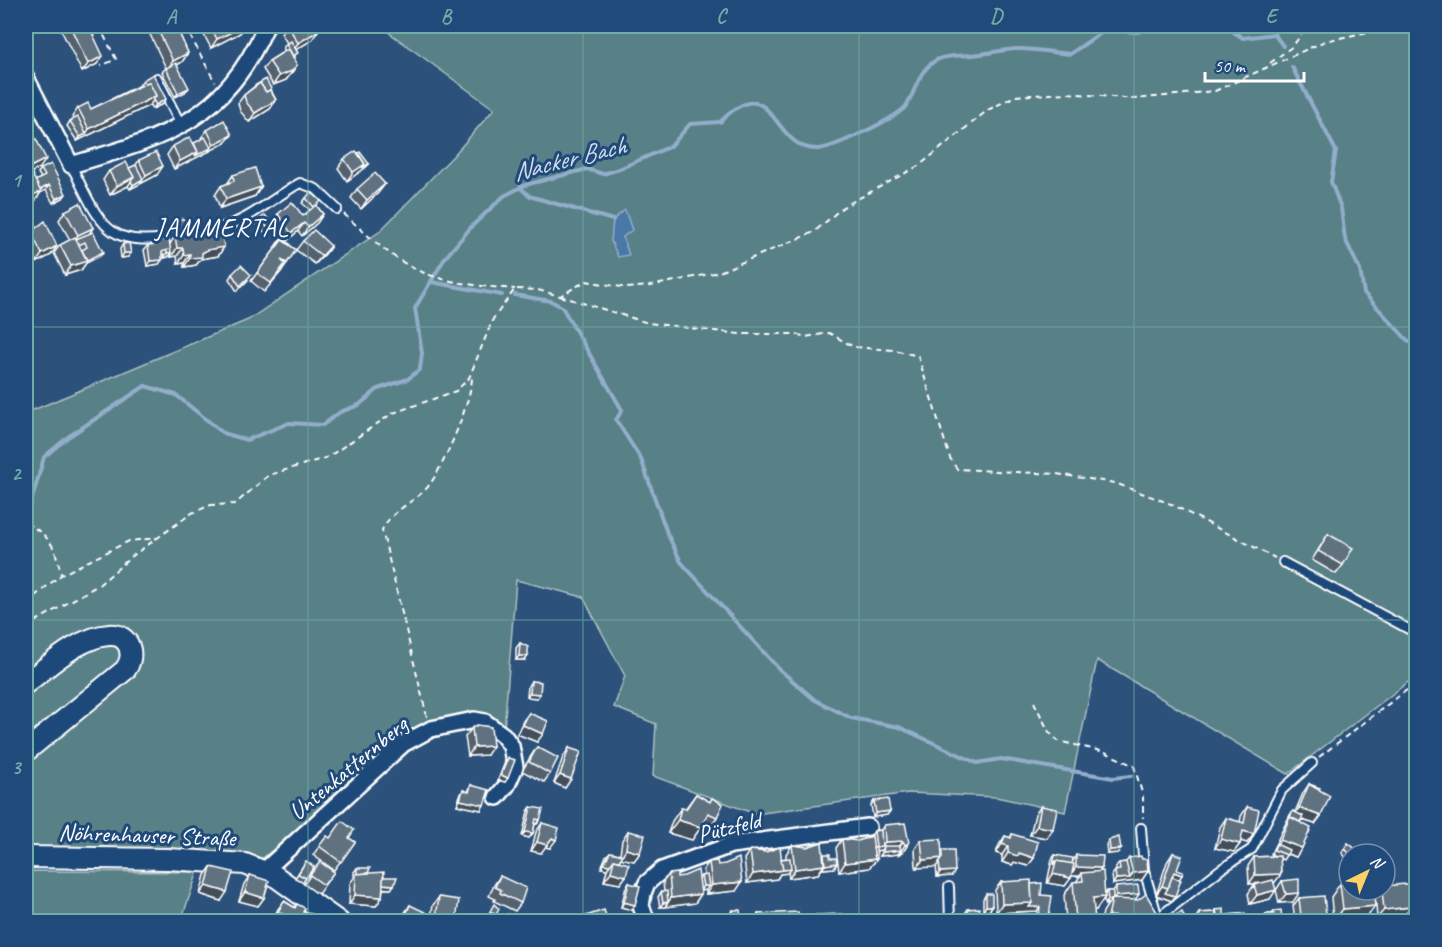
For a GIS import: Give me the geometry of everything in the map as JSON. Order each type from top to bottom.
[{"type":"street","points":[[26,78],[71,165],[157,138],[181,127],[222,95],[244,69],[266,26]]},
{"type":"street","points":[[26,683],[96,637],[114,635],[124,640],[132,651],[132,659],[125,670],[26,751]]},
{"type":"street","name":"Untenkatternberg","points":[[265,870],[403,744],[431,729],[474,720],[485,722],[503,735],[511,746],[515,767],[507,785],[497,797]]},
{"type":"street","name":"Pützfeld","points":[[647,921],[641,906],[643,893],[647,882],[662,870],[731,845],[868,827]]},
{"type":"street","name":"Nöhrenhauser Straße","points":[[26,857],[204,861],[239,863],[265,870]]},
{"type":"street","points":[[265,870],[339,921]]},
{"type":"lane","points":[[157,78],[181,127]]},
{"type":"lane","points":[[71,165],[96,215],[112,232],[146,242],[196,233]]},
{"type":"lane","points":[[207,231],[239,223],[300,183],[316,189],[337,209]]},
{"type":"lane","points":[[1284,562],[1416,633]]},
{"type":"lane","points":[[1142,828],[1144,870],[1158,920],[1221,869],[1252,849],[1282,790],[1312,763]]},
{"type":"lane","points":[[949,887],[950,921]]},
{"type":"path","points":[[99,26],[116,59],[101,66]]},
{"type":"path","points":[[185,26],[222,95]]},
{"type":"path","points":[[1264,67],[1293,46],[1307,26]]},
{"type":"path","points":[[560,297],[586,281],[627,288],[650,286],[719,272],[814,232],[843,207],[920,165],[988,110],[1016,96],[1067,93],[1135,99],[1215,91],[1325,41],[1396,26]]},
{"type":"path","points":[[337,209],[395,257],[439,278],[538,290],[648,323],[739,334],[787,333],[806,337],[829,333],[854,347],[894,350],[918,356],[950,458],[957,469],[1057,474],[1115,483],[1171,504],[1284,562]]},
{"type":"path","points":[[431,729],[383,527],[432,480],[454,437],[471,387],[472,374],[494,319],[515,289]]},
{"type":"path","points":[[26,627],[100,584],[157,538],[201,509],[211,505],[236,504],[269,475],[328,457],[393,414],[456,391],[472,374]]},
{"type":"path","points":[[27,524],[46,534],[57,554],[61,575]]},
{"type":"path","points":[[26,603],[61,575],[129,541],[157,538]]},
{"type":"path","points":[[1312,763],[1416,683]]},
{"type":"path","points":[[1034,702],[1049,732],[1058,741],[1105,752],[1134,766],[1143,796],[1142,828]]},
{"type":"green space","points":[[380,26],[1416,26],[1416,676],[1288,774],[1097,660],[1065,812],[996,797],[909,793],[755,814],[653,776],[656,724],[614,707],[625,676],[583,597],[516,580],[504,730],[493,723],[423,726],[263,858],[26,848],[26,413],[248,320],[379,232],[454,155],[494,109]]},
{"type":"green space","points":[[26,871],[198,871],[181,921],[26,922]]},
{"type":"water","points":[[625,210],[632,230],[623,237],[629,255],[618,257],[611,241],[613,220]]},
{"type":"building","points":[[70,26],[89,26],[103,56],[88,64]]},
{"type":"building","points":[[156,26],[176,26],[188,53],[173,61]]},
{"type":"building","points":[[210,26],[244,26],[217,39]]},
{"type":"building","points":[[288,26],[315,26],[318,31],[298,43]]},
{"type":"building","points":[[291,41],[298,53],[293,56],[286,44]]},
{"type":"building","points":[[288,49],[297,65],[292,71],[279,76],[269,61]]},
{"type":"building","points":[[176,63],[189,88],[178,93],[166,68]]},
{"type":"building","points":[[153,74],[166,99],[156,105],[153,100],[156,96],[149,82],[145,83],[143,80]]},
{"type":"building","points":[[266,79],[272,91],[266,92],[260,83],[256,86],[256,85]]},
{"type":"building","points":[[149,82],[156,96],[89,129],[78,108],[88,103],[91,109]]},
{"type":"building","points":[[260,83],[266,92],[270,90],[276,100],[255,113],[246,102],[244,95]]},
{"type":"building","points":[[78,117],[86,134],[80,137],[70,121]]},
{"type":"building","points":[[224,120],[232,135],[214,144],[207,130]]},
{"type":"building","points":[[34,135],[46,159],[32,166],[26,154],[26,141]]},
{"type":"building","points":[[190,137],[198,152],[180,161],[173,146]]},
{"type":"building","points":[[205,137],[211,148],[195,156],[198,152],[194,143]]},
{"type":"building","points":[[356,151],[365,164],[353,172],[344,159]]},
{"type":"building","points":[[156,152],[163,166],[146,175],[139,160]]},
{"type":"building","points":[[360,152],[369,164],[362,168],[365,164],[358,153]]},
{"type":"building","points":[[126,162],[134,177],[117,186],[109,171]]},
{"type":"building","points":[[51,164],[66,194],[56,199],[49,185],[40,190],[35,181],[45,176],[41,169]]},
{"type":"building","points":[[136,165],[143,179],[133,185],[131,181],[134,177],[129,168]]},
{"type":"building","points":[[29,168],[41,192],[26,197],[26,169]]},
{"type":"building","points":[[255,168],[261,187],[226,199],[221,186],[234,181],[233,175]]},
{"type":"building","points":[[375,173],[385,184],[367,200],[357,189]]},
{"type":"building","points":[[311,192],[321,201],[314,207],[306,198]]},
{"type":"building","points":[[292,202],[303,216],[316,205],[323,214],[308,227],[304,223],[291,233],[278,214]]},
{"type":"building","points":[[80,203],[93,228],[78,235],[65,211]]},
{"type":"building","points":[[265,215],[272,224],[268,228],[260,219]]},
{"type":"building","points":[[183,219],[192,226],[177,229],[177,220]]},
{"type":"building","points":[[45,221],[57,246],[42,254],[31,232]]},
{"type":"building","points":[[221,228],[224,247],[207,250],[202,253],[202,257],[190,258],[190,254],[184,255],[183,248],[177,248],[175,236]]},
{"type":"building","points":[[314,230],[331,246],[322,256],[303,241]]},
{"type":"building","points":[[93,232],[103,252],[87,260],[82,250],[87,247],[85,242],[79,245],[76,239]]},
{"type":"building","points":[[75,237],[87,261],[71,266],[60,245]]},
{"type":"building","points":[[169,239],[171,253],[167,253],[167,250],[162,252],[162,260],[150,261],[148,245],[159,244],[159,240]]},
{"type":"building","points":[[282,240],[296,250],[287,263],[281,260],[285,264],[271,283],[257,273]]},
{"type":"building","points":[[129,243],[131,253],[124,253],[123,244]]},
{"type":"building","points":[[241,265],[251,275],[240,286],[232,274]]},
{"type":"building","points":[[1328,534],[1353,548],[1343,565],[1318,551]]},
{"type":"building","points":[[520,643],[528,647],[528,656],[519,656]]},
{"type":"building","points":[[531,681],[541,682],[540,694],[530,693]]},
{"type":"building","points":[[529,713],[548,721],[543,734],[523,725]]},
{"type":"building","points":[[477,725],[491,727],[493,746],[474,747],[472,728]]},
{"type":"building","points":[[537,747],[558,758],[550,774],[529,762]]},
{"type":"building","points":[[569,748],[581,752],[571,779],[560,775]]},
{"type":"building","points":[[508,758],[515,760],[508,778],[501,775]]},
{"type":"building","points":[[1309,784],[1330,796],[1321,816],[1299,808]]},
{"type":"building","points":[[471,785],[489,790],[484,805],[460,800],[463,790],[469,792]]},
{"type":"building","points":[[696,794],[710,802],[712,798],[723,804],[717,817],[708,813],[701,827],[678,820],[681,808],[686,809]]},
{"type":"building","points":[[888,799],[890,811],[876,813],[874,801]]},
{"type":"building","points":[[1041,806],[1057,809],[1053,829],[1037,826]]},
{"type":"building","points":[[531,807],[543,809],[540,820],[536,819],[533,833],[525,832]]},
{"type":"building","points":[[1247,807],[1259,810],[1254,834],[1243,831],[1240,844],[1221,839],[1226,818],[1244,823]]},
{"type":"building","points":[[1293,811],[1303,816],[1300,822],[1290,817]]},
{"type":"building","points":[[1290,817],[1311,828],[1302,848],[1280,840]]},
{"type":"building","points":[[342,821],[354,830],[349,838],[355,842],[341,862],[319,846],[327,836],[330,838]]},
{"type":"building","points":[[542,823],[559,828],[556,840],[552,838],[547,845],[537,842]]},
{"type":"building","points":[[905,823],[909,843],[905,845],[903,841],[885,842],[884,825]]},
{"type":"building","points":[[881,830],[882,846],[876,847],[874,831]]},
{"type":"building","points":[[628,831],[645,835],[640,853],[626,849]]},
{"type":"building","points":[[1012,834],[1038,842],[1034,858],[1019,853],[1018,856],[1008,853],[1008,846],[1002,844],[1005,836],[1011,838]]},
{"type":"building","points":[[872,836],[875,859],[845,863],[842,839],[858,841]]},
{"type":"building","points":[[1119,837],[1121,849],[1110,850],[1109,840]]},
{"type":"building","points":[[941,839],[942,858],[923,860],[921,840]]},
{"type":"building","points":[[822,842],[824,865],[795,869],[792,845],[807,847]]},
{"type":"building","points":[[1276,844],[1289,850],[1287,855],[1274,850]]},
{"type":"building","points":[[884,846],[900,846],[901,850],[883,852]]},
{"type":"building","points":[[780,847],[783,870],[753,874],[750,850],[766,852]]},
{"type":"building","points":[[873,848],[876,848],[877,859],[875,859]]},
{"type":"building","points":[[942,850],[954,850],[955,871],[940,872],[939,862],[942,858]]},
{"type":"building","points":[[610,852],[623,855],[619,861],[614,860],[610,865],[604,864]]},
{"type":"building","points":[[1173,853],[1182,856],[1177,870],[1183,872],[1182,875],[1174,872],[1168,888],[1162,886]]},
{"type":"building","points":[[824,854],[830,854],[830,858],[836,858],[837,863],[825,865]]},
{"type":"building","points":[[1055,855],[1073,858],[1072,864],[1056,861],[1053,865]]},
{"type":"building","points":[[1076,855],[1103,856],[1102,868],[1076,867]]},
{"type":"building","points":[[1141,856],[1142,859],[1147,859],[1148,871],[1133,873],[1129,858]]},
{"type":"building","points":[[1280,856],[1281,874],[1255,875],[1254,857]]},
{"type":"building","points":[[739,858],[742,882],[712,885],[709,862],[717,861],[718,865]]},
{"type":"building","points":[[790,858],[791,869],[783,870],[781,859]]},
{"type":"building","points":[[614,860],[629,864],[626,876],[611,872]]},
{"type":"building","points":[[306,861],[314,867],[306,878],[298,874]]},
{"type":"building","points":[[1056,861],[1074,864],[1071,878],[1053,874]]},
{"type":"building","points":[[320,862],[334,872],[324,885],[310,875]]},
{"type":"building","points":[[1126,862],[1130,878],[1116,879],[1115,871],[1120,870],[1119,863]]},
{"type":"building","points":[[211,867],[233,872],[227,892],[206,886]]},
{"type":"building","points":[[357,868],[370,868],[368,873],[357,874]]},
{"type":"building","points":[[698,870],[701,894],[671,898],[669,874],[677,873],[677,877]]},
{"type":"building","points":[[1103,871],[1105,897],[1093,898],[1095,921],[1076,921],[1073,882],[1083,881],[1082,873]]},
{"type":"building","points":[[384,872],[382,897],[355,895],[356,874]]},
{"type":"building","points":[[250,875],[269,881],[264,898],[245,892]]},
{"type":"building","points":[[707,875],[709,886],[703,886],[701,876]]},
{"type":"building","points":[[500,876],[526,888],[521,903],[500,893],[501,890],[495,887]]},
{"type":"building","points":[[383,877],[397,877],[394,885],[383,884]]},
{"type":"building","points":[[1172,877],[1181,880],[1175,896],[1165,893]]},
{"type":"building","points":[[1299,879],[1299,893],[1286,894],[1282,881]]},
{"type":"building","points":[[1031,880],[1032,903],[1002,904],[1001,882]]},
{"type":"building","points":[[1273,880],[1276,890],[1257,895],[1254,885]]},
{"type":"building","points":[[629,883],[640,886],[635,905],[624,902]]},
{"type":"building","points":[[1042,883],[1041,895],[1052,896],[1049,916],[1039,915],[1040,907],[1029,907],[1032,903],[1031,884]]},
{"type":"building","points":[[1416,883],[1416,897],[1409,898],[1410,907],[1384,910],[1383,902],[1397,902],[1397,885]]},
{"type":"building","points":[[1138,885],[1139,894],[1116,896],[1116,887]]},
{"type":"building","points":[[667,891],[668,902],[663,903],[661,892]]},
{"type":"building","points":[[1107,891],[1113,891],[1113,899],[1108,900]]},
{"type":"building","points":[[986,894],[992,894],[992,906],[986,906]]},
{"type":"building","points":[[1146,894],[1160,917],[1140,921],[1138,918],[1108,916],[1112,899],[1138,900]]},
{"type":"building","points":[[1324,896],[1326,914],[1301,916],[1299,898]]},
{"type":"building","points":[[439,897],[459,900],[456,920],[436,917]]},
{"type":"building","points":[[284,901],[295,908],[297,904],[305,908],[303,912],[312,914],[309,921],[281,919],[283,914],[278,912]]},
{"type":"building","points":[[1342,902],[1374,902],[1375,906],[1343,909]]},
{"type":"building","points":[[494,904],[499,909],[496,915],[490,912],[487,917]]},
{"type":"building","points":[[410,905],[425,912],[420,921],[403,921]]},
{"type":"building","points":[[979,908],[982,921],[968,921],[968,909]]},
{"type":"building","points":[[1224,909],[1224,921],[1218,921],[1216,910]]},
{"type":"building","points":[[604,910],[608,921],[588,921],[586,916]]},
{"type":"building","points":[[733,910],[740,910],[741,921],[734,921]]},
{"type":"building","points":[[1281,910],[1282,921],[1267,921],[1266,914],[1274,914],[1274,911]]},
{"type":"building","points":[[490,912],[499,917],[497,921],[477,921],[479,916],[487,920]]},
{"type":"building","points":[[798,912],[799,921],[758,921],[758,914]]},
{"type":"building","points":[[1182,912],[1186,921],[1168,921],[1167,919]]},
{"type":"building","points":[[1216,912],[1216,921],[1200,921],[1199,913]]},
{"type":"building","points":[[1245,913],[1245,921],[1228,921],[1227,915]]},
{"type":"building","points":[[508,914],[516,917],[515,921],[506,921]]},
{"type":"building","points":[[843,914],[844,921],[816,921],[816,915]]},
{"type":"building","points":[[912,916],[912,921],[889,921],[889,918]]},
{"type":"building","points":[[950,917],[951,921],[929,921]]},
{"type":"waterway","name":"Nacker Bach","points":[[26,520],[44,457],[68,437],[145,386],[176,395],[223,433],[247,440],[289,423],[323,425],[340,412],[359,405],[378,389],[408,379],[420,369],[422,353],[415,308],[445,258],[472,226],[504,196],[525,185],[587,169],[603,174],[619,169],[671,146],[690,124],[720,122],[738,107],[752,103],[762,106],[772,114],[790,137],[802,146],[825,148],[864,132],[900,111],[906,106],[927,67],[939,59],[1016,49],[1070,54],[1105,30],[1137,32],[1156,26]]},
{"type":"waterway","points":[[1225,26],[1243,38],[1274,34],[1283,46]]},
{"type":"waterway","points":[[1292,67],[1336,151],[1331,182],[1341,208],[1345,239],[1360,270],[1364,293],[1409,342]]},
{"type":"waterway","points":[[520,187],[529,196],[613,220]]},
{"type":"waterway","points":[[431,282],[502,295]]},
{"type":"waterway","points":[[515,295],[551,301],[562,307],[622,410],[616,420],[641,459],[667,533],[681,562],[779,669],[815,700],[851,718],[899,727],[977,763],[1001,759],[1113,778],[1131,776]]},
{"type":"district","name":"JAMMERTAL","points":[[222,227]]}]
